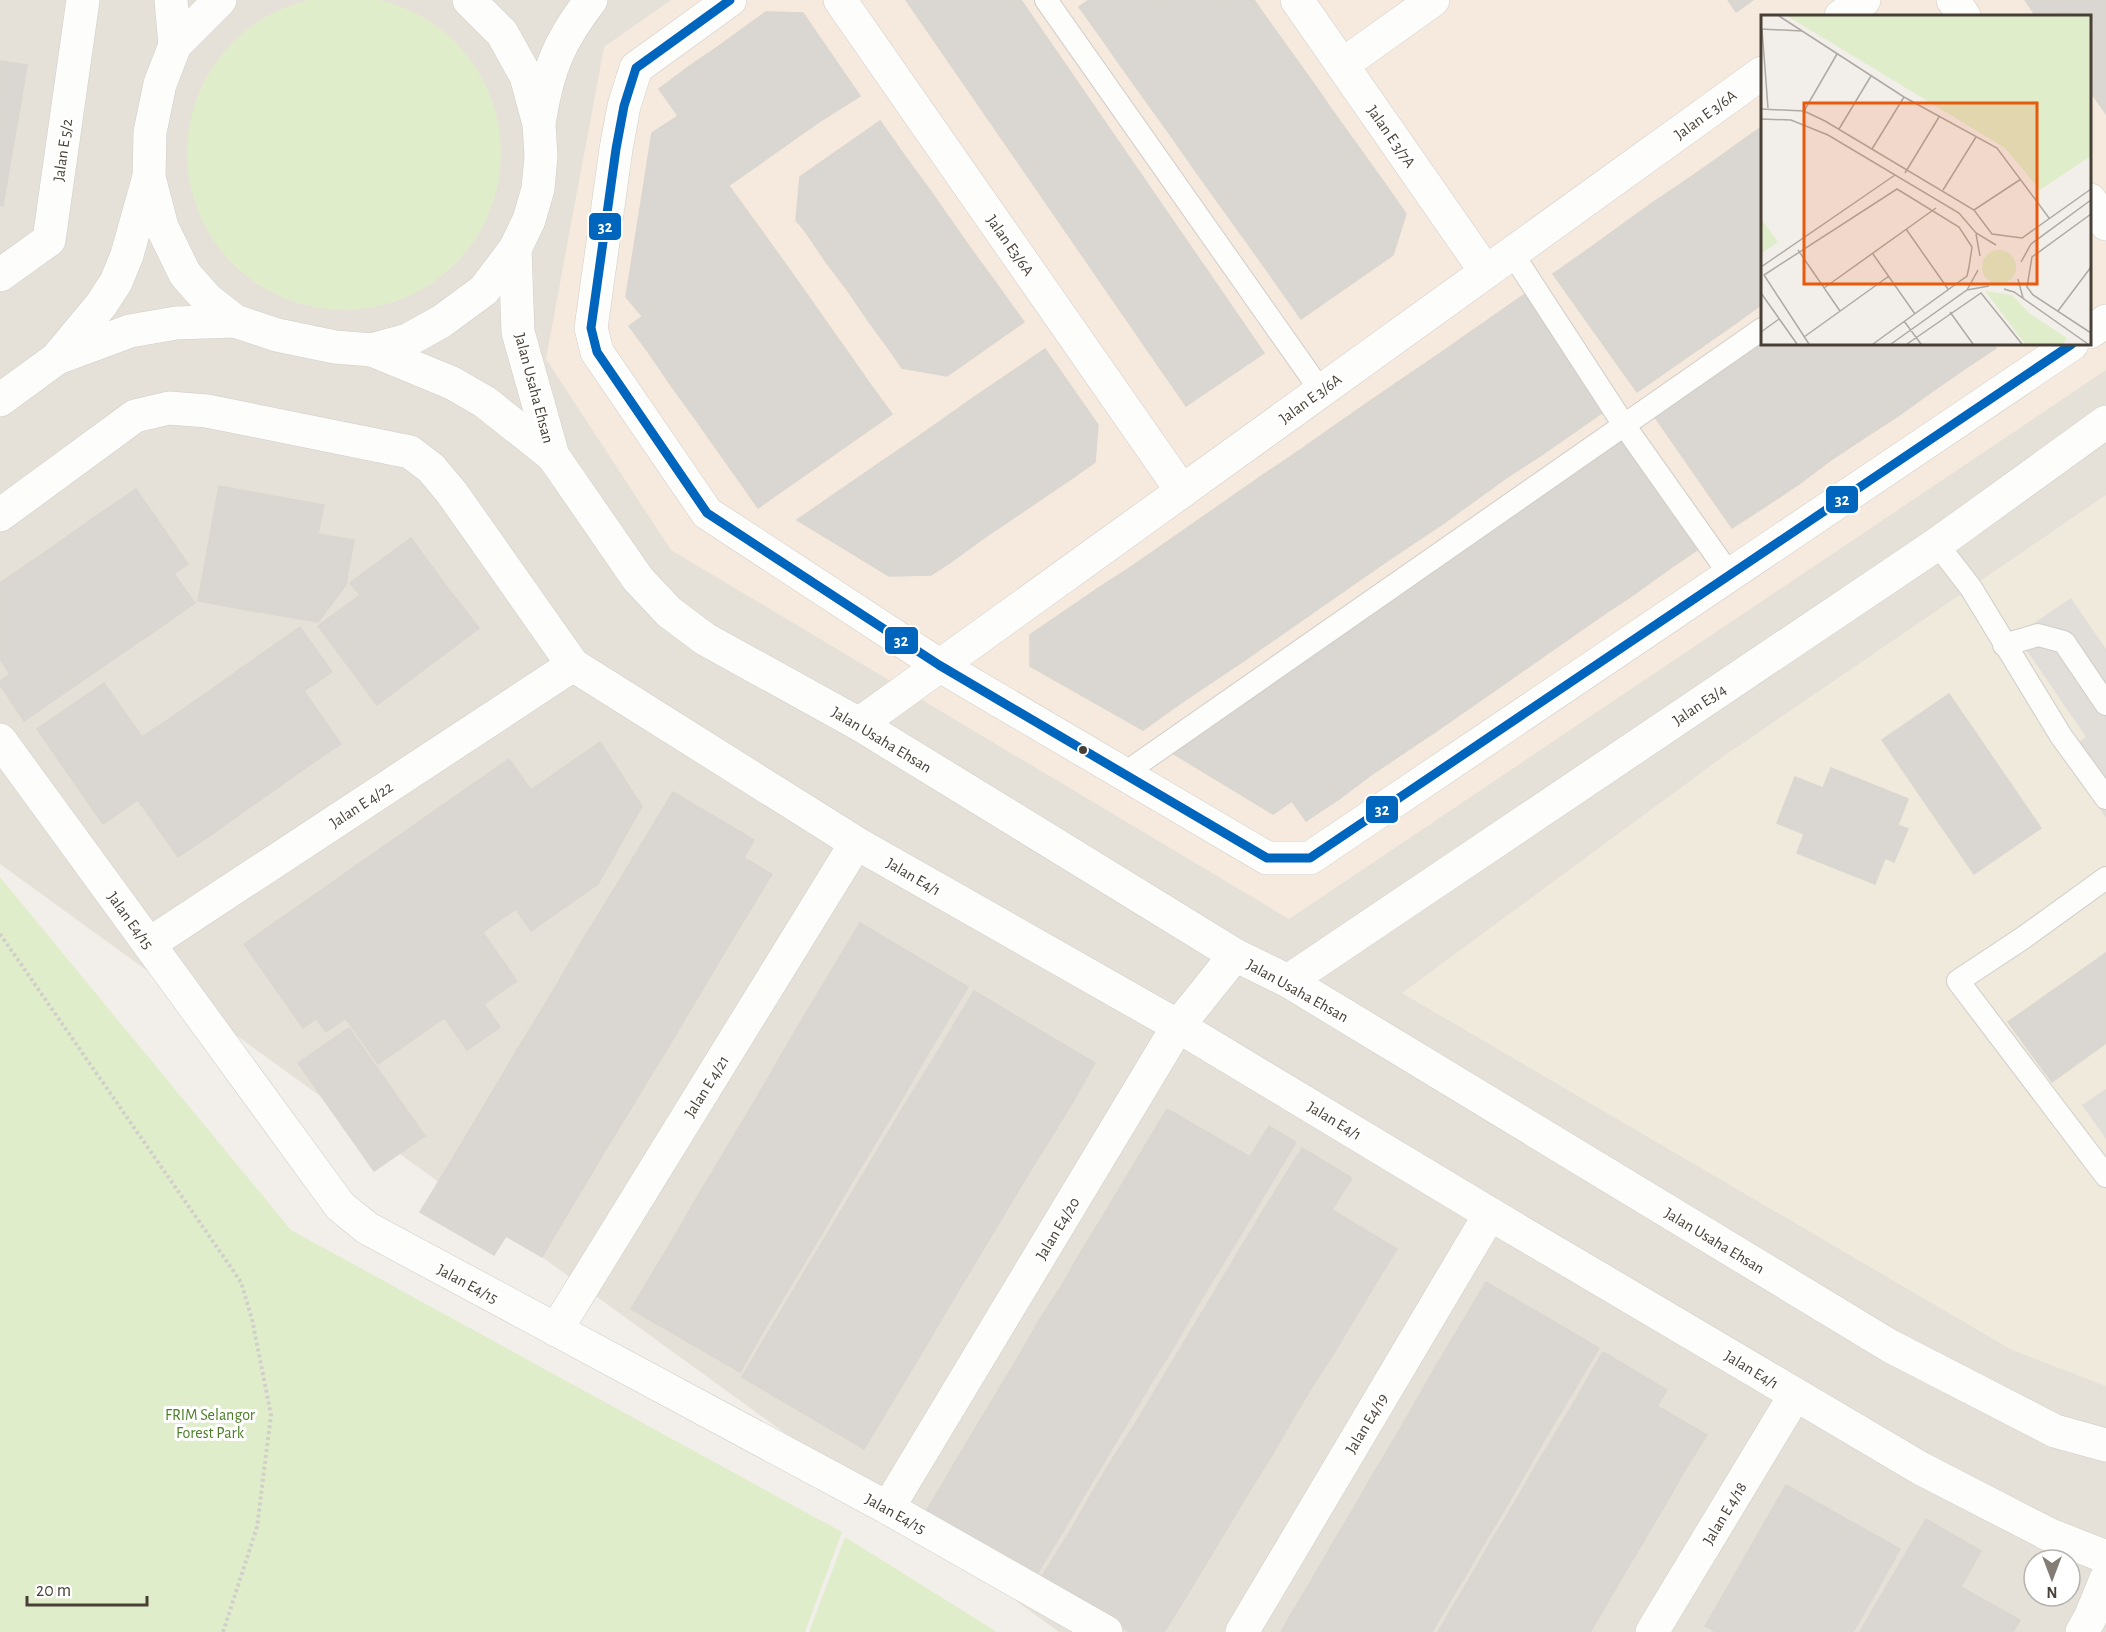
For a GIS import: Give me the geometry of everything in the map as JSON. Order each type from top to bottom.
[{"type":"street","name":"Jalan E 5/2","points":[[0,275],[49,240],[83,0]]},
{"type":"street","points":[[171,0],[175,45]]},
{"type":"street","points":[[0,400],[56,359],[101,305],[116,282],[132,237],[148,177],[152,123],[160,84],[175,45],[220,0]]},
{"type":"street","points":[[56,359],[130,331],[176,322],[235,321],[277,335],[335,347],[372,350],[408,340],[442,321],[484,290],[515,249],[529,220],[538,189],[541,156],[539,124],[526,76],[502,33],[469,0]]},
{"type":"street","points":[[539,124],[548,78],[558,49],[570,27],[591,0]]},
{"type":"street","points":[[730,0],[636,68],[624,106],[616,149],[591,328],[597,352],[706,513],[939,665],[1267,858],[1310,858],[2071,345]]},
{"type":"street","name":"Jalan E3/6A","points":[[840,0],[1182,491]]},
{"type":"street","name":"Jalan E 3/7A","points":[[1297,0],[1342,65],[1499,262]]},
{"type":"street","points":[[1342,65],[1433,0]]},
{"type":"street","points":[[1842,15],[1864,0]]},
{"type":"street","points":[[1953,0],[1963,15]]},
{"type":"street","name":"Jalan E 3/6A","points":[[859,724],[1761,74]]},
{"type":"street","points":[[148,177],[162,227],[185,274],[207,299],[235,321]]},
{"type":"street","points":[[2091,202],[2106,225]]},
{"type":"street","name":"Jalan Usaha Ehsan","points":[[515,249],[518,332],[553,456]]},
{"type":"street","points":[[2091,331],[2106,321]]},
{"type":"street","name":"Jalan Usaha Ehsan","points":[[372,350],[469,392],[553,456],[638,579],[669,612],[705,639],[859,724],[1235,955],[1288,981],[1890,1346],[2055,1431],[2106,1445]]},
{"type":"street","points":[[0,515],[135,416],[169,408],[207,411],[410,452],[431,468],[452,493],[573,665]]},
{"type":"street","name":"Jalan E3/4","points":[[1288,981],[1937,544],[2106,422]]},
{"type":"street","name":"Jalan E4/1","points":[[573,665],[856,843],[1178,1026],[1490,1214],[1920,1468],[2048,1534],[2106,1557]]},
{"type":"street","name":"Jalan E 4/22","points":[[148,944],[573,665]]},
{"type":"street","name":"Jalan E4/15","points":[[0,740],[340,1206],[368,1228],[888,1508],[1106,1632]]},
{"type":"street","name":"Jalan E 4/21","points":[[556,1330],[856,843]]},
{"type":"street","name":"Jalan E4/20","points":[[888,1508],[1178,1026],[1235,955]]},
{"type":"street","name":"Jalan E4/19","points":[[1242,1632],[1490,1214]]},
{"type":"street","name":"Jalan E 4/18","points":[[1652,1632],[1796,1395]]},
{"type":"street","points":[[2082,1632],[2106,1579]]},
{"type":"lane","points":[[1046,0],[1321,390]]},
{"type":"lane","points":[[1499,262],[1624,425],[1730,575]]},
{"type":"lane","points":[[1125,773],[1761,330]]},
{"type":"lane","points":[[1937,544],[1971,588],[2061,736],[2106,798]]},
{"type":"lane","points":[[2004,645],[2038,635],[2064,642],[2106,705]]},
{"type":"lane","points":[[2106,878],[2023,938],[1958,981],[2106,1176]]},
{"type":"path","points":[[0,934],[241,1282],[252,1319],[271,1415],[257,1527],[223,1632]]},
{"type":"shaded area","points":[[0,0],[2106,0],[2106,1632],[1059,1632],[0,864]]},
{"type":"shaded area","points":[[671,0],[2106,0],[2106,370],[1289,919],[671,550],[546,359],[604,47]]},
{"type":"shaded area","points":[[2106,495],[2106,1386],[2012,1350],[1402,993],[1724,756]]},
{"type":"shaded area","points":[[2071,598],[2106,649],[2106,818],[2062,754],[2086,737],[2016,635]]},
{"type":"shaded area","points":[[2106,1089],[2106,1139],[2082,1105]]},
{"type":"green space","points":[[313,-1],[375,-1],[404,8],[431,23],[455,42],[482,79],[494,108],[500,138],[500,168],[494,198],[482,227],[465,252],[443,274],[418,291],[389,303],[359,309],[329,309],[299,303],[270,291],[245,274],[223,252],[206,227],[194,198],[188,168],[190,122],[199,93],[214,66],[233,42],[257,23],[284,8]]},
{"type":"green space","name":"FRIM Selangor Forest Park","points":[[0,877],[291,1230],[842,1532],[805,1632],[0,1632]]},
{"type":"green space","points":[[845,1537],[997,1632],[809,1632]]},
{"type":"building","points":[[906,0],[1021,0],[1264,353],[1186,406]]},
{"type":"building","points":[[1089,0],[1158,0],[1102,39],[1079,7]]},
{"type":"building","points":[[1158,0],[1227,0],[1125,72],[1102,39]]},
{"type":"building","points":[[1227,0],[1254,0],[1268,20],[1148,104],[1125,72]]},
{"type":"building","points":[[1728,0],[1753,0],[1736,12]]},
{"type":"building","points":[[2025,0],[2080,0],[2058,15],[2035,15]]},
{"type":"building","points":[[2080,0],[2106,0],[2106,29],[2091,39],[2091,15],[2058,15]]},
{"type":"building","points":[[766,12],[803,13],[860,96],[819,122],[748,25]]},
{"type":"building","points":[[1268,20],[1291,52],[1171,136],[1148,104]]},
{"type":"building","points":[[748,25],[819,122],[789,143],[719,46]]},
{"type":"building","points":[[2106,29],[2106,75],[2091,86],[2091,39]]},
{"type":"building","points":[[719,46],[789,143],[758,165],[687,68]]},
{"type":"building","points":[[1291,52],[1314,84],[1194,169],[1171,136]]},
{"type":"building","points":[[0,61],[27,65],[20,107],[0,103]]},
{"type":"building","points":[[687,68],[758,165],[728,186],[659,89]]},
{"type":"building","points":[[2106,75],[2106,114],[2091,92],[2091,86]]},
{"type":"building","points":[[1314,84],[1337,117],[1217,201],[1194,169]]},
{"type":"building","points":[[0,103],[20,107],[13,147],[0,145]]},
{"type":"building","points":[[678,116],[763,233],[643,317],[626,297],[652,133]]},
{"type":"building","points":[[1337,117],[1360,149],[1240,233],[1217,201]]},
{"type":"building","points":[[880,121],[907,159],[805,231],[796,220],[800,177]]},
{"type":"building","points":[[1761,128],[1761,151],[1750,135]]},
{"type":"building","points":[[1750,135],[1761,151],[1761,220],[1718,158]]},
{"type":"building","points":[[0,145],[13,147],[3,206],[0,205]]},
{"type":"building","points":[[1360,149],[1383,181],[1263,265],[1240,233]]},
{"type":"building","points":[[1718,158],[1761,220],[1761,289],[1685,181]]},
{"type":"building","points":[[907,159],[929,189],[826,262],[805,231]]},
{"type":"building","points":[[1383,181],[1406,214],[1393,255],[1301,319],[1263,265]]},
{"type":"building","points":[[1685,181],[1761,289],[1761,305],[1736,323],[1651,204]]},
{"type":"building","points":[[929,189],[950,219],[848,291],[826,262]]},
{"type":"building","points":[[1651,204],[1736,323],[1703,346],[1619,227]]},
{"type":"building","points":[[950,219],[971,249],[869,322],[848,291]]},
{"type":"building","points":[[1619,227],[1703,346],[1670,369],[1586,251]]},
{"type":"building","points":[[763,233],[784,262],[651,356],[629,326]]},
{"type":"building","points":[[971,249],[993,279],[891,352],[869,322]]},
{"type":"building","points":[[1586,251],[1670,369],[1637,392],[1553,274]]},
{"type":"building","points":[[784,262],[806,293],[672,387],[651,356]]},
{"type":"building","points":[[993,279],[1024,322],[947,376],[902,368],[891,352]]},
{"type":"building","points":[[1528,292],[1609,408],[1576,431],[1495,315]]},
{"type":"building","points":[[806,293],[827,323],[694,417],[672,387]]},
{"type":"building","points":[[1495,315],[1576,431],[1543,454],[1462,338]]},
{"type":"building","points":[[827,323],[849,354],[715,447],[694,417]]},
{"type":"building","points":[[1761,334],[1761,345],[1799,345],[1864,438],[1831,460],[1749,342]]},
{"type":"building","points":[[1462,338],[1543,454],[1509,476],[1429,361]]},
{"type":"building","points":[[1749,342],[1831,460],[1799,484],[1716,365]]},
{"type":"building","points":[[1799,345],[1848,345],[1898,416],[1864,438]]},
{"type":"building","points":[[1848,345],[1897,345],[1930,393],[1898,416]]},
{"type":"building","points":[[1897,345],[1946,345],[1963,370],[1930,393]]},
{"type":"building","points":[[1946,345],[1994,345],[1996,348],[1963,370]]},
{"type":"building","points":[[1045,349],[1098,425],[1095,462],[1074,477],[1004,377]]},
{"type":"building","points":[[849,354],[870,384],[737,478],[715,447]]},
{"type":"building","points":[[1429,361],[1509,476],[1477,499],[1395,384]]},
{"type":"building","points":[[1716,365],[1799,484],[1766,506],[1683,387]]},
{"type":"building","points":[[1004,377],[1074,477],[1043,498],[973,398]]},
{"type":"building","points":[[870,384],[892,414],[758,508],[737,478]]},
{"type":"building","points":[[1395,384],[1477,499],[1444,523],[1363,406]]},
{"type":"building","points":[[1683,387],[1766,506],[1732,528],[1650,410]]},
{"type":"building","points":[[973,398],[1043,498],[1012,519],[942,420]]},
{"type":"building","points":[[1363,406],[1444,523],[1411,545],[1330,429]]},
{"type":"building","points":[[942,420],[1012,519],[981,540],[912,441]]},
{"type":"building","points":[[1330,429],[1411,545],[1377,568],[1296,453]]},
{"type":"building","points":[[1622,431],[1703,546],[1669,569],[1588,454]]},
{"type":"building","points":[[912,441],[981,540],[951,562],[881,462]]},
{"type":"building","points":[[1296,453],[1377,568],[1344,591],[1263,475]]},
{"type":"building","points":[[1588,454],[1669,569],[1636,593],[1555,477]]},
{"type":"building","points":[[881,462],[951,562],[931,575],[889,576],[797,520]]},
{"type":"building","points":[[1263,475],[1344,591],[1311,614],[1230,498]]},
{"type":"building","points":[[1555,477],[1636,593],[1603,615],[1522,500]]},
{"type":"building","points":[[219,486],[279,497],[258,612],[198,601]]},
{"type":"building","points":[[136,489],[188,564],[174,574],[195,603],[162,626],[89,521]]},
{"type":"building","points":[[279,497],[324,505],[318,534],[354,540],[346,585],[318,622],[258,612]]},
{"type":"building","points":[[1230,498],[1311,614],[1278,637],[1197,521]]},
{"type":"building","points":[[1522,500],[1603,615],[1570,638],[1489,523]]},
{"type":"building","points":[[89,521],[162,626],[124,652],[51,548]]},
{"type":"building","points":[[1197,521],[1278,637],[1245,660],[1164,544]]},
{"type":"building","points":[[1489,523],[1570,638],[1537,661],[1456,546]]},
{"type":"building","points":[[411,538],[450,591],[348,666],[318,626],[360,595],[350,583]]},
{"type":"building","points":[[1164,544],[1245,660],[1212,682],[1131,567]]},
{"type":"building","points":[[1456,546],[1537,661],[1504,684],[1423,569]]},
{"type":"building","points":[[51,548],[124,652],[89,676],[16,572]]},
{"type":"building","points":[[1131,567],[1212,682],[1178,705],[1097,589]]},
{"type":"building","points":[[1423,569],[1504,684],[1471,707],[1390,591]]},
{"type":"building","points":[[16,572],[89,676],[24,721],[0,685],[0,681],[10,674],[0,659],[0,583]]},
{"type":"building","points":[[1097,589],[1178,705],[1143,730],[1030,666],[1030,635]]},
{"type":"building","points":[[450,591],[479,628],[377,705],[348,666]]},
{"type":"building","points":[[1390,591],[1471,707],[1438,730],[1357,614]]},
{"type":"building","points":[[1357,614],[1438,730],[1405,752],[1324,637]]},
{"type":"building","points":[[300,627],[332,672],[304,691],[341,744],[308,766],[240,669]]},
{"type":"building","points":[[1324,637],[1405,752],[1371,775],[1291,660]]},
{"type":"building","points":[[1291,660],[1371,775],[1339,799],[1258,683]]},
{"type":"building","points":[[240,669],[308,766],[276,789],[208,692]]},
{"type":"building","points":[[104,683],[211,835],[178,857],[138,800],[103,824],[37,729]]},
{"type":"building","points":[[1258,683],[1339,799],[1306,821],[1225,706]]},
{"type":"building","points":[[208,692],[276,789],[243,812],[175,715]]},
{"type":"building","points":[[1949,694],[2041,828],[1974,874],[1882,740]]},
{"type":"building","points":[[1225,706],[1292,801],[1273,814],[1164,748]]},
{"type":"building","points":[[175,715],[243,812],[211,835],[142,737]]},
{"type":"building","points":[[600,742],[642,806],[598,884],[531,790]]},
{"type":"building","points":[[509,759],[598,884],[565,907],[476,782]]},
{"type":"building","points":[[1831,768],[1908,799],[1898,825],[1908,829],[1894,862],[1885,858],[1875,884],[1797,853],[1804,834],[1777,823],[1795,777],[1823,788]]},
{"type":"building","points":[[476,782],[565,907],[531,931],[443,805]]},
{"type":"building","points":[[673,792],[754,840],[744,858],[772,874],[751,909],[642,843]]},
{"type":"building","points":[[443,805],[516,909],[483,932],[410,828]]},
{"type":"building","points":[[410,828],[517,981],[484,1004],[377,851]]},
{"type":"building","points":[[642,843],[751,909],[730,943],[621,878]]},
{"type":"building","points":[[377,851],[500,1027],[467,1050],[344,874]]},
{"type":"building","points":[[344,874],[444,1018],[411,1041],[310,898]]},
{"type":"building","points":[[621,878],[730,943],[710,977],[600,912]]},
{"type":"building","points":[[310,898],[411,1041],[378,1064],[277,921]]},
{"type":"building","points":[[600,912],[710,977],[689,1012],[579,946]]},
{"type":"building","points":[[277,921],[346,1018],[326,1032],[316,1019],[303,1028],[244,944]]},
{"type":"building","points":[[860,923],[968,987],[947,1022],[839,958]]},
{"type":"building","points":[[579,946],[689,1012],[669,1046],[559,981]]},
{"type":"building","points":[[2106,953],[2106,1043],[2052,1082],[2008,1022]]},
{"type":"building","points":[[839,958],[947,1022],[926,1057],[818,993]]},
{"type":"building","points":[[559,981],[669,1046],[648,1080],[538,1016]]},
{"type":"building","points":[[974,991],[1095,1063],[1075,1098],[953,1026]]},
{"type":"building","points":[[818,993],[926,1057],[906,1092],[797,1028]]},
{"type":"building","points":[[538,1016],[648,1080],[627,1115],[517,1050]]},
{"type":"building","points":[[953,1026],[1075,1098],[1054,1133],[932,1061]]},
{"type":"building","points":[[349,1028],[425,1136],[374,1171],[298,1063]]},
{"type":"building","points":[[797,1028],[906,1092],[885,1127],[776,1064]]},
{"type":"building","points":[[517,1050],[627,1115],[606,1149],[497,1084]]},
{"type":"building","points":[[932,1061],[1054,1133],[1032,1168],[910,1096]]},
{"type":"building","points":[[776,1064],[885,1127],[864,1162],[756,1099]]},
{"type":"building","points":[[497,1084],[606,1149],[586,1183],[476,1119]]},
{"type":"building","points":[[910,1096],[1032,1168],[1011,1203],[889,1131]]},
{"type":"building","points":[[756,1099],[864,1162],[843,1197],[735,1134]]},
{"type":"building","points":[[1167,1109],[1250,1157],[1269,1126],[1296,1142],[1255,1211],[1145,1146]]},
{"type":"building","points":[[476,1119],[586,1183],[565,1218],[456,1153]]},
{"type":"building","points":[[889,1131],[1011,1203],[990,1238],[868,1166]]},
{"type":"building","points":[[735,1134],[843,1197],[823,1232],[714,1169]]},
{"type":"building","points":[[1145,1146],[1255,1211],[1234,1246],[1124,1181]]},
{"type":"building","points":[[1302,1148],[1352,1178],[1332,1210],[1397,1249],[1376,1283],[1261,1214]]},
{"type":"building","points":[[456,1153],[565,1218],[542,1257],[506,1236],[494,1255],[420,1212]]},
{"type":"building","points":[[868,1166],[990,1238],[969,1273],[847,1201]]},
{"type":"building","points":[[714,1169],[823,1232],[802,1267],[693,1204]]},
{"type":"building","points":[[1124,1181],[1234,1246],[1213,1280],[1103,1216]]},
{"type":"building","points":[[847,1201],[969,1273],[948,1308],[826,1236]]},
{"type":"building","points":[[693,1204],[802,1267],[781,1302],[673,1239]]},
{"type":"building","points":[[1261,1214],[1376,1283],[1355,1318],[1240,1249]]},
{"type":"building","points":[[1103,1216],[1213,1280],[1192,1315],[1082,1250]]},
{"type":"building","points":[[826,1236],[948,1308],[927,1344],[805,1271]]},
{"type":"building","points":[[673,1239],[781,1302],[760,1337],[652,1274]]},
{"type":"building","points":[[1240,1249],[1355,1318],[1334,1353],[1219,1284]]},
{"type":"building","points":[[1082,1250],[1192,1315],[1172,1350],[1062,1285]]},
{"type":"building","points":[[805,1271],[927,1344],[906,1379],[784,1306]]},
{"type":"building","points":[[652,1274],[760,1337],[740,1372],[631,1309]]},
{"type":"building","points":[[1486,1282],[1599,1348],[1570,1397],[1457,1331]]},
{"type":"building","points":[[1219,1284],[1334,1353],[1312,1387],[1198,1319]]},
{"type":"building","points":[[1062,1285],[1172,1350],[1150,1385],[1040,1319]]},
{"type":"building","points":[[784,1306],[906,1379],[885,1414],[763,1341]]},
{"type":"building","points":[[1040,1319],[1150,1385],[1130,1419],[1020,1354]]},
{"type":"building","points":[[1198,1319],[1312,1387],[1291,1422],[1177,1354]]},
{"type":"building","points":[[1457,1331],[1570,1397],[1549,1432],[1436,1366]]},
{"type":"building","points":[[763,1341],[885,1414],[864,1449],[742,1377]]},
{"type":"building","points":[[1603,1352],[1667,1390],[1657,1406],[1707,1435],[1685,1470],[1573,1404]]},
{"type":"building","points":[[1020,1354],[1130,1419],[1109,1454],[999,1389]]},
{"type":"building","points":[[1177,1354],[1291,1422],[1271,1457],[1156,1389]]},
{"type":"building","points":[[1436,1366],[1549,1432],[1529,1467],[1416,1401]]},
{"type":"building","points":[[999,1389],[1109,1454],[1088,1489],[978,1424]]},
{"type":"building","points":[[1156,1389],[1271,1457],[1249,1492],[1135,1424]]},
{"type":"building","points":[[1416,1401],[1529,1467],[1509,1502],[1396,1436]]},
{"type":"building","points":[[1573,1404],[1685,1470],[1665,1505],[1552,1439]]},
{"type":"building","points":[[978,1424],[1088,1489],[1068,1523],[957,1459]]},
{"type":"building","points":[[1135,1424],[1249,1492],[1228,1527],[1113,1458]]},
{"type":"building","points":[[1396,1436],[1509,1502],[1488,1537],[1375,1471]]},
{"type":"building","points":[[1552,1439],[1665,1505],[1645,1539],[1531,1474]]},
{"type":"building","points":[[1113,1458],[1228,1527],[1207,1562],[1092,1493]]},
{"type":"building","points":[[957,1459],[1068,1523],[1034,1579],[924,1515]]},
{"type":"building","points":[[1375,1471],[1488,1537],[1468,1571],[1355,1506]]},
{"type":"building","points":[[1531,1474],[1645,1539],[1624,1574],[1511,1509]]},
{"type":"building","points":[[1786,1485],[1900,1549],[1880,1585],[1766,1520]]},
{"type":"building","points":[[1092,1493],[1207,1562],[1186,1597],[1072,1528]]},
{"type":"building","points":[[1355,1506],[1468,1571],[1447,1606],[1334,1541]]},
{"type":"building","points":[[1511,1509],[1624,1574],[1604,1609],[1490,1543]]},
{"type":"building","points":[[1926,1519],[1981,1551],[1961,1587],[2020,1620],[2013,1632],[1959,1632],[1885,1589]]},
{"type":"building","points":[[1766,1520],[1880,1585],[1860,1620],[1746,1555]]},
{"type":"building","points":[[1072,1528],[1186,1597],[1164,1632],[1130,1632],[1041,1578]]},
{"type":"building","points":[[1334,1541],[1447,1606],[1432,1632],[1411,1632],[1314,1576]]},
{"type":"building","points":[[1490,1543],[1604,1609],[1590,1632],[1562,1632],[1470,1578]]},
{"type":"building","points":[[1746,1555],[1860,1620],[1853,1632],[1799,1632],[1726,1590]]},
{"type":"building","points":[[1314,1576],[1411,1632],[1330,1632],[1293,1611]]},
{"type":"building","points":[[1470,1578],[1562,1632],[1481,1632],[1449,1613]]},
{"type":"building","points":[[1885,1589],[1959,1632],[1877,1632],[1864,1625]]},
{"type":"building","points":[[1726,1590],[1799,1632],[1716,1632],[1705,1626]]},
{"type":"building","points":[[1293,1611],[1330,1632],[1281,1632]]},
{"type":"building","points":[[1449,1613],[1481,1632],[1438,1632]]},
{"type":"building","points":[[1864,1625],[1877,1632],[1860,1632]]},
{"type":"transit line","name":"32","points":[[730,0],[636,68],[624,106],[616,149],[591,328],[597,352],[707,513],[939,665],[1267,858],[1310,858],[2071,345]]}]
